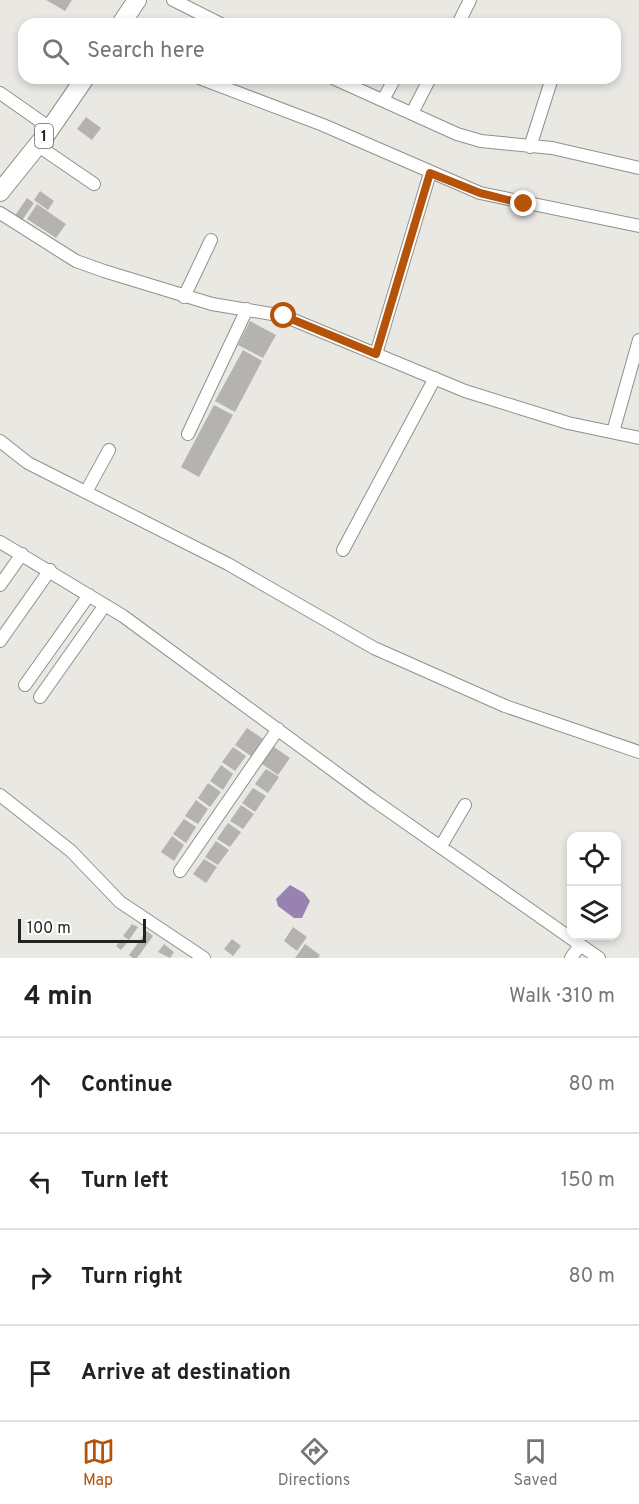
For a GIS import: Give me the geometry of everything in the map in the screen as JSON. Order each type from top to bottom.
[{"type":"highway","points":[[125,18],[137,0]]},
{"type":"highway","name":"1","points":[[0,192],[50,128],[80,84]]},
{"type":"street","points":[[173,0],[209,18]]},
{"type":"street","points":[[461,18],[470,0]]},
{"type":"street","points":[[215,84],[323,125],[480,193],[524,204],[639,226]]},
{"type":"street","points":[[347,84],[480,141],[552,148],[639,168]]},
{"type":"street","points":[[383,100],[392,84]]},
{"type":"street","points":[[412,113],[427,84]]},
{"type":"street","points":[[530,147],[550,84]]},
{"type":"street","points":[[0,93],[50,128]]},
{"type":"street","points":[[37,145],[94,184]]},
{"type":"street","points":[[376,354],[430,173]]},
{"type":"street","points":[[0,213],[76,261],[184,297],[284,316],[465,391],[568,423],[639,438]]},
{"type":"street","points":[[184,297],[211,240]]},
{"type":"street","points":[[188,434],[247,309]]},
{"type":"street","points":[[614,432],[639,340]]},
{"type":"street","points":[[343,550],[435,378]]},
{"type":"street","points":[[0,441],[28,463],[228,564],[374,648],[505,706],[639,752]]},
{"type":"street","points":[[86,492],[109,450]]},
{"type":"street","points":[[0,542],[105,605],[599,958]]},
{"type":"street","points":[[0,585],[22,554]]},
{"type":"street","points":[[0,641],[50,570]]},
{"type":"street","points":[[25,685],[89,594]]},
{"type":"street","points":[[40,697],[105,605]]},
{"type":"street","points":[[180,871],[278,729]]},
{"type":"street","points":[[0,795],[62,843],[120,902],[204,958]]},
{"type":"street","points":[[441,846],[465,805]]},
{"type":"street","points":[[571,958],[580,945]]},
{"type":"shaded area","points":[[290,885],[304,893],[310,901],[302,918],[294,918],[278,906],[276,899]]},
{"type":"building","points":[[46,0],[72,0],[65,11]]},
{"type":"building","points":[[86,117],[101,128],[92,140],[77,129]]},
{"type":"building","points":[[40,191],[54,201],[48,210],[34,200]]},
{"type":"building","points":[[27,198],[34,203],[21,222],[14,217]]},
{"type":"building","points":[[37,204],[66,224],[56,238],[27,219]]},
{"type":"building","points":[[250,321],[276,335],[263,358],[238,345]]},
{"type":"building","points":[[243,350],[262,361],[235,412],[215,401]]},
{"type":"building","points":[[214,405],[233,415],[199,477],[181,467]]},
{"type":"building","points":[[247,728],[263,739],[251,756],[235,745]]},
{"type":"building","points":[[233,747],[246,756],[235,771],[222,762]]},
{"type":"building","points":[[274,747],[290,758],[278,775],[262,764]]},
{"type":"building","points":[[221,765],[233,774],[223,790],[210,781]]},
{"type":"building","points":[[266,769],[279,777],[268,793],[255,784]]},
{"type":"building","points":[[208,783],[221,792],[210,807],[198,798]]},
{"type":"building","points":[[253,788],[266,796],[255,812],[242,803]]},
{"type":"building","points":[[196,800],[208,809],[198,824],[185,816]]},
{"type":"building","points":[[241,805],[254,814],[243,829],[230,821]]},
{"type":"building","points":[[184,819],[196,827],[186,843],[173,834]]},
{"type":"building","points":[[228,823],[241,832],[230,847],[217,839]]},
{"type":"building","points":[[172,836],[184,845],[174,861],[161,852]]},
{"type":"building","points":[[216,841],[229,850],[218,865],[205,857]]},
{"type":"building","points":[[204,859],[217,867],[206,883],[193,874]]},
{"type":"building","points":[[132,924],[138,927],[129,940],[123,936]]},
{"type":"building","points":[[293,927],[307,937],[297,951],[284,941]]},
{"type":"building","points":[[147,931],[153,936],[137,958],[133,958],[129,955]]},
{"type":"building","points":[[122,939],[127,943],[121,950],[116,946]]},
{"type":"building","points":[[232,939],[241,946],[233,956],[224,949]]},
{"type":"building","points":[[164,944],[174,952],[170,958],[158,952]]},
{"type":"building","points":[[305,944],[320,955],[318,958],[295,958]]},
{"type":"route","points":[[284,316],[376,354],[430,173],[480,193],[524,204]]}]
